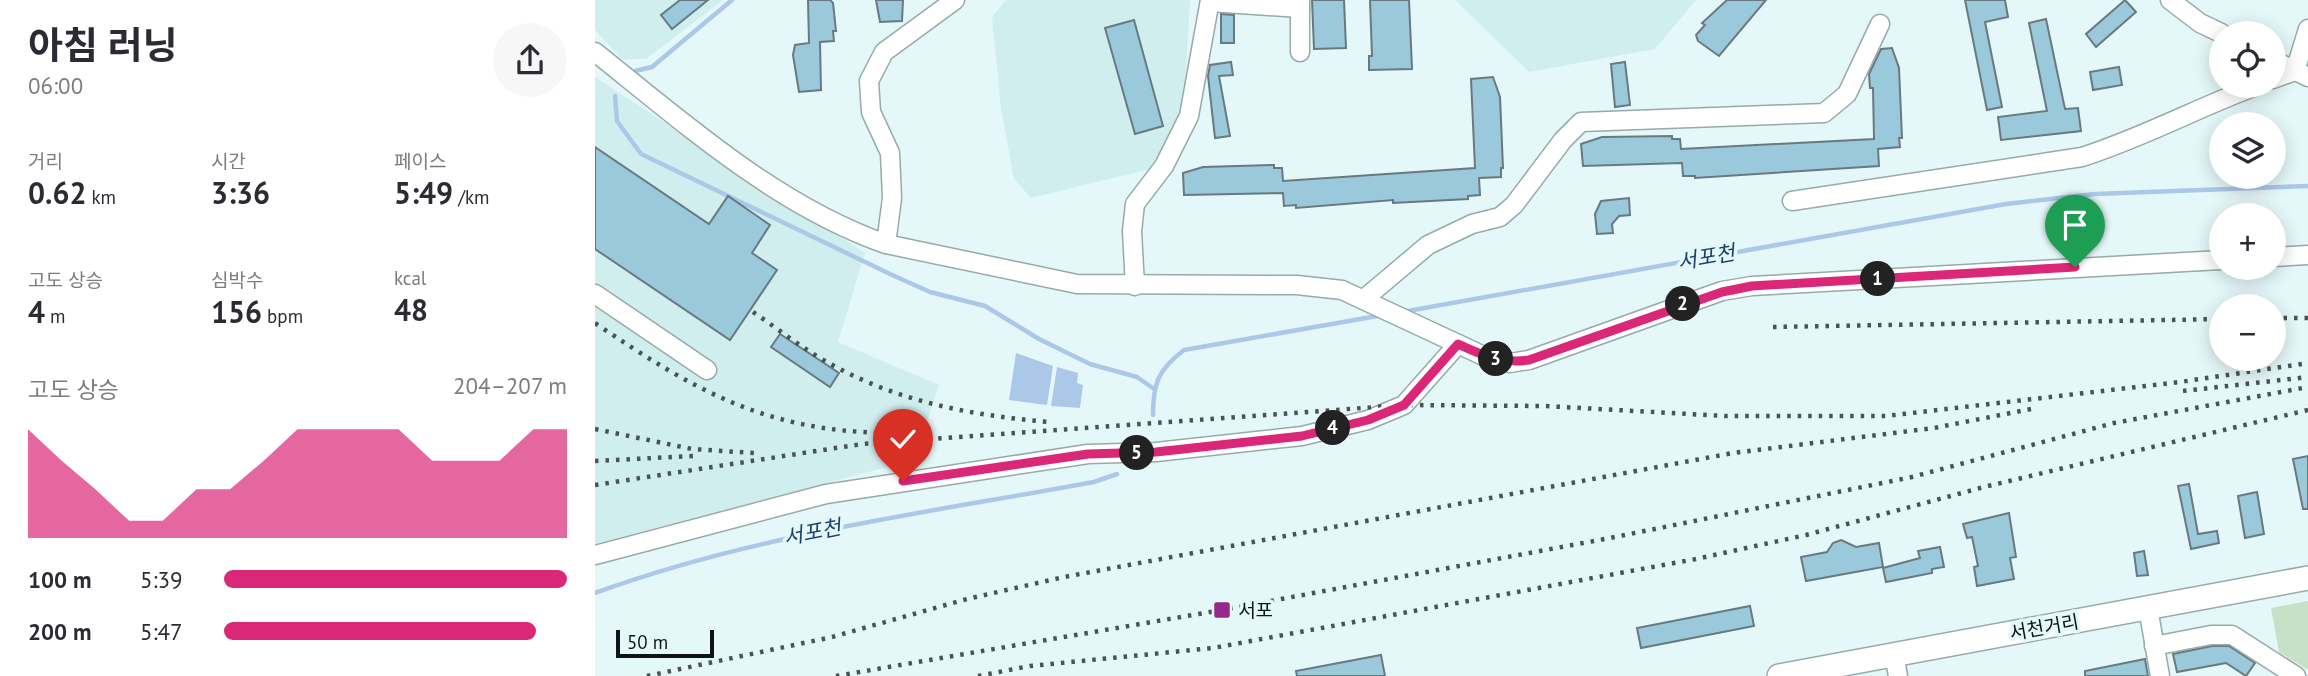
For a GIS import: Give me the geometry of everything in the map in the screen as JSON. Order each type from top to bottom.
[{"type":"main road","name":"서천거리","points":[[1779,676],[1896,665],[2148,608],[2308,578]]},
{"type":"street","points":[[886,244],[892,198],[890,153],[871,112],[869,80],[884,52],[955,0]]},
{"type":"street","points":[[2170,0],[2209,27]]},
{"type":"street","points":[[1135,286],[1132,231],[1135,204],[1164,166],[1189,116],[1210,1],[1300,4],[1300,52]]},
{"type":"street","points":[[1370,302],[1428,245],[1472,224],[1500,216],[1514,205],[1563,140],[1581,122],[1824,113],[1847,94],[1880,24]]},
{"type":"street","points":[[2286,66],[2302,74],[2308,29]]},
{"type":"street","points":[[595,52],[743,165],[801,203],[860,235],[886,244],[1077,284],[1297,285],[1342,290],[1488,358],[1510,363],[1529,360],[1699,299],[1752,286],[2209,261]]},
{"type":"street","points":[[1792,201],[2082,157],[2125,144],[2185,113],[2224,98]]},
{"type":"street","points":[[2286,256],[2308,255]]},
{"type":"street","points":[[595,294],[707,370]]},
{"type":"street","points":[[595,555],[826,494],[979,468],[1088,454],[1156,452],[1289,438],[1341,426],[1404,405],[1458,344]]},
{"type":"street","points":[[2148,608],[2160,676]]},
{"type":"street","points":[[2154,646],[2211,635],[2232,635],[2296,676]]},
{"type":"shaded area","points":[[595,0],[723,0],[646,59],[622,59],[595,30]]},
{"type":"shaded area","points":[[1006,0],[1190,0],[1184,113],[1150,169],[1031,198],[1014,179],[1001,109],[992,17]]},
{"type":"shaded area","points":[[1455,0],[1696,0],[1655,49],[1529,72]]},
{"type":"shaded area","points":[[595,77],[865,253],[838,342],[939,385],[914,460],[595,544]]},
{"type":"green space","points":[[2308,601],[2308,670],[2279,652],[2271,608]]},
{"type":"water","points":[[1016,353],[1053,366],[1047,405],[1009,400]]},
{"type":"water","points":[[1057,367],[1078,373],[1077,383],[1083,385],[1080,408],[1051,406]]},
{"type":"building","points":[[680,0],[708,0],[672,29],[661,15]]},
{"type":"building","points":[[808,0],[830,0],[833,3],[836,31],[833,31],[834,41],[820,42],[821,90],[799,92],[793,55],[795,45],[809,43]]},
{"type":"building","points":[[876,0],[903,0],[902,21],[880,22]]},
{"type":"building","points":[[1312,0],[1344,0],[1346,48],[1314,49]]},
{"type":"building","points":[[1370,0],[1409,0],[1412,69],[1369,70],[1369,56],[1372,56]]},
{"type":"building","points":[[1727,0],[1766,0],[1719,56],[1698,41],[1696,35],[1705,25],[1702,23]]},
{"type":"building","points":[[1965,0],[2005,0],[2008,17],[1985,22],[2002,107],[1987,110]]},
{"type":"building","points":[[2125,0],[2136,12],[2096,47],[2086,34]]},
{"type":"building","points":[[1221,14],[1234,15],[1234,43],[1221,43]]},
{"type":"building","points":[[2046,19],[2065,109],[2078,108],[2081,131],[2001,140],[1998,117],[2047,111],[2029,23]]},
{"type":"building","points":[[1134,20],[1163,126],[1135,134],[1105,28]]},
{"type":"building","points":[[1892,48],[1899,68],[1902,138],[1899,138],[1900,147],[1878,149],[1879,166],[1695,178],[1683,176],[1682,163],[1583,166],[1581,144],[1602,137],[1672,136],[1672,139],[1680,139],[1681,149],[1874,139],[1873,88],[1870,88],[1869,74],[1881,49]]},
{"type":"building","points":[[1231,62],[1233,75],[1219,76],[1230,136],[1215,138],[1208,76],[1210,65]]},
{"type":"building","points":[[1625,62],[1630,105],[1615,107],[1611,64]]},
{"type":"building","points":[[2119,67],[2122,85],[2093,90],[2090,72]]},
{"type":"building","points":[[1493,77],[1500,97],[1503,168],[1501,177],[1479,178],[1480,195],[1468,196],[1468,199],[1393,203],[1393,200],[1296,208],[1296,205],[1284,206],[1283,193],[1184,195],[1183,173],[1203,167],[1274,165],[1274,168],[1282,168],[1283,181],[1475,168],[1471,79]]},
{"type":"building","points":[[595,147],[709,224],[728,196],[770,225],[752,253],[777,270],[730,340],[595,249]]},
{"type":"building","points":[[1629,198],[1630,215],[1619,216],[1612,224],[1613,233],[1597,234],[1595,214],[1601,201]]},
{"type":"building","points":[[780,334],[839,373],[830,387],[771,347]]},
{"type":"building","points":[[2308,456],[2308,509],[2303,509],[2293,459]]},
{"type":"building","points":[[2189,484],[2198,534],[2217,531],[2219,543],[2191,549],[2178,486]]},
{"type":"building","points":[[2257,492],[2264,534],[2245,538],[2238,496]]},
{"type":"building","points":[[2009,513],[2016,557],[2010,558],[2014,579],[1977,586],[1974,567],[1978,566],[1972,537],[1967,538],[1963,524]]},
{"type":"building","points":[[1841,540],[1856,547],[1879,543],[1883,567],[1806,581],[1801,557],[1827,552],[1833,543]]},
{"type":"building","points":[[1940,547],[1944,567],[1932,569],[1932,573],[1886,582],[1883,568],[1920,558],[1918,551]]},
{"type":"building","points":[[2144,551],[2148,575],[2137,576],[2134,553]]},
{"type":"building","points":[[1750,606],[1754,626],[1641,648],[1637,628]]},
{"type":"building","points":[[2212,646],[2229,646],[2255,663],[2246,676],[2226,663],[2177,672],[2173,654]]},
{"type":"building","points":[[1381,655],[1385,676],[1297,676],[1296,671]]},
{"type":"building","points":[[2145,659],[2148,676],[2085,676],[2085,671]]},
{"type":"waterway","points":[[635,71],[652,67],[732,0]]},
{"type":"waterway","points":[[615,96],[617,121],[641,154],[890,274],[930,292],[985,306],[1039,339],[1090,364],[1137,377],[1154,389]]},
{"type":"waterway","name":"서포천","points":[[1402,312],[2006,204],[2095,194],[2308,186]]},
{"type":"waterway","name":"서포천","points":[[1153,415],[1154,394],[1159,378],[1168,364],[1184,350],[1383,315]]},
{"type":"waterway","name":"서포천","points":[[595,593],[718,555],[780,540],[1094,482],[1117,474]]},
{"type":"railway","points":[[753,312],[827,362],[889,390],[968,412],[1050,422]]},
{"type":"railway","points":[[2286,318],[2308,318]]},
{"type":"railway","points":[[1773,327],[2209,319]]},
{"type":"railway","points":[[595,323],[665,368],[732,402],[803,424],[887,433]]},
{"type":"railway","points":[[595,485],[862,444],[1404,405],[1545,406],[1725,416],[1886,416],[2180,382],[2308,363]]},
{"type":"railway","points":[[2183,391],[2308,377]]},
{"type":"railway","points":[[836,676],[1222,610],[1610,538],[1912,477],[2114,423],[2308,387]]},
{"type":"railway","points":[[647,676],[832,637],[967,599],[1064,577],[1733,453],[1934,428],[2031,409]]},
{"type":"railway","points":[[978,676],[1030,666],[1213,648],[1696,559],[1806,535],[1984,487],[2308,410]]},
{"type":"railway","points":[[595,429],[692,449],[754,453]]},
{"type":"railway","points":[[595,461],[693,456]]},
{"type":"place","name":"서포","points":[[1222,610]]},
{"type":"route","points":[[903,481],[1088,454],[1156,452],[1302,436],[1368,420],[1404,405],[1458,344],[1488,358],[1510,363],[1529,360],[1699,299],[1752,286],[2075,267]]}]
